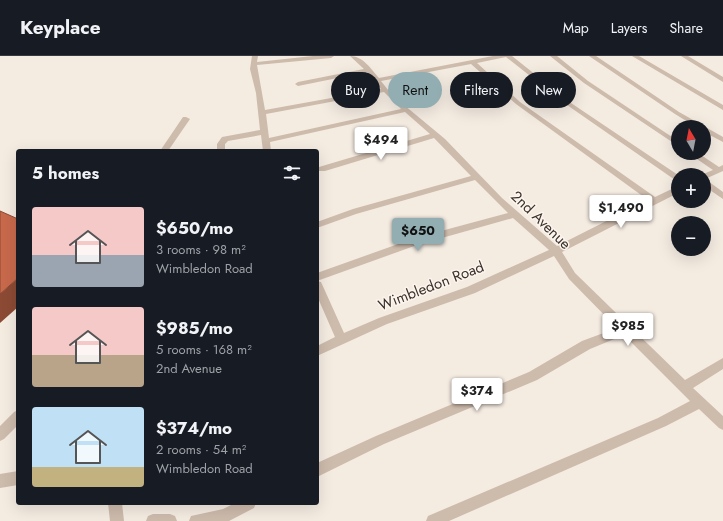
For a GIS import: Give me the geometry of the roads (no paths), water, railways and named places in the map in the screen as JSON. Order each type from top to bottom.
[{"type":"street","points":[[255,56],[252,69],[262,113],[263,132],[267,149]]},
{"type":"street","points":[[253,64],[331,56]]},
{"type":"street","points":[[354,57],[366,56]]},
{"type":"street","points":[[380,80],[503,56]]},
{"type":"street","points":[[508,56],[569,104],[671,174]]},
{"type":"street","points":[[554,56],[586,82],[671,140]]},
{"type":"street","points":[[592,56],[688,120]]},
{"type":"street","points":[[635,56],[723,108]]},
{"type":"street","points":[[684,56],[723,80]]},
{"type":"street","name":"2nd Avenue","points":[[354,57],[368,70]]},
{"type":"street","points":[[472,62],[518,103],[655,201]]},
{"type":"street","points":[[298,84],[368,70]]},
{"type":"street","name":"2nd Avenue","points":[[380,82],[406,110],[435,135],[515,214],[556,251],[572,276],[723,424]]},
{"type":"street","points":[[262,113],[386,90]]},
{"type":"street","points":[[265,141],[406,110]]},
{"type":"street","points":[[165,149],[186,119]]},
{"type":"street","points":[[221,149],[221,144],[225,139],[263,132]]},
{"type":"street","points":[[711,133],[723,140]]},
{"type":"street","points":[[322,169],[435,135]]},
{"type":"street","points":[[705,160],[721,169]]},
{"type":"street","points":[[711,174],[721,169]]},
{"type":"street","points":[[319,224],[353,212],[477,177]]},
{"type":"street","points":[[711,187],[723,196]]},
{"type":"street","name":"Wimbledon Road","points":[[319,350],[382,321],[471,290],[556,251],[671,193]]},
{"type":"street","points":[[319,276],[415,242],[515,214]]},
{"type":"street","points":[[319,289],[342,340]]},
{"type":"street","points":[[319,469],[380,440],[533,376],[586,345],[626,329]]},
{"type":"street","points":[[684,387],[723,363]]},
{"type":"street","points":[[433,521],[662,422],[701,402]]},
{"type":"street","points":[[0,435],[16,418]]},
{"type":"street","points":[[0,481],[16,478]]},
{"type":"street","points":[[114,505],[118,521]]},
{"type":"street","points":[[196,521],[224,516],[245,505]]},
{"type":"street","points":[[153,521],[170,521]]}]
